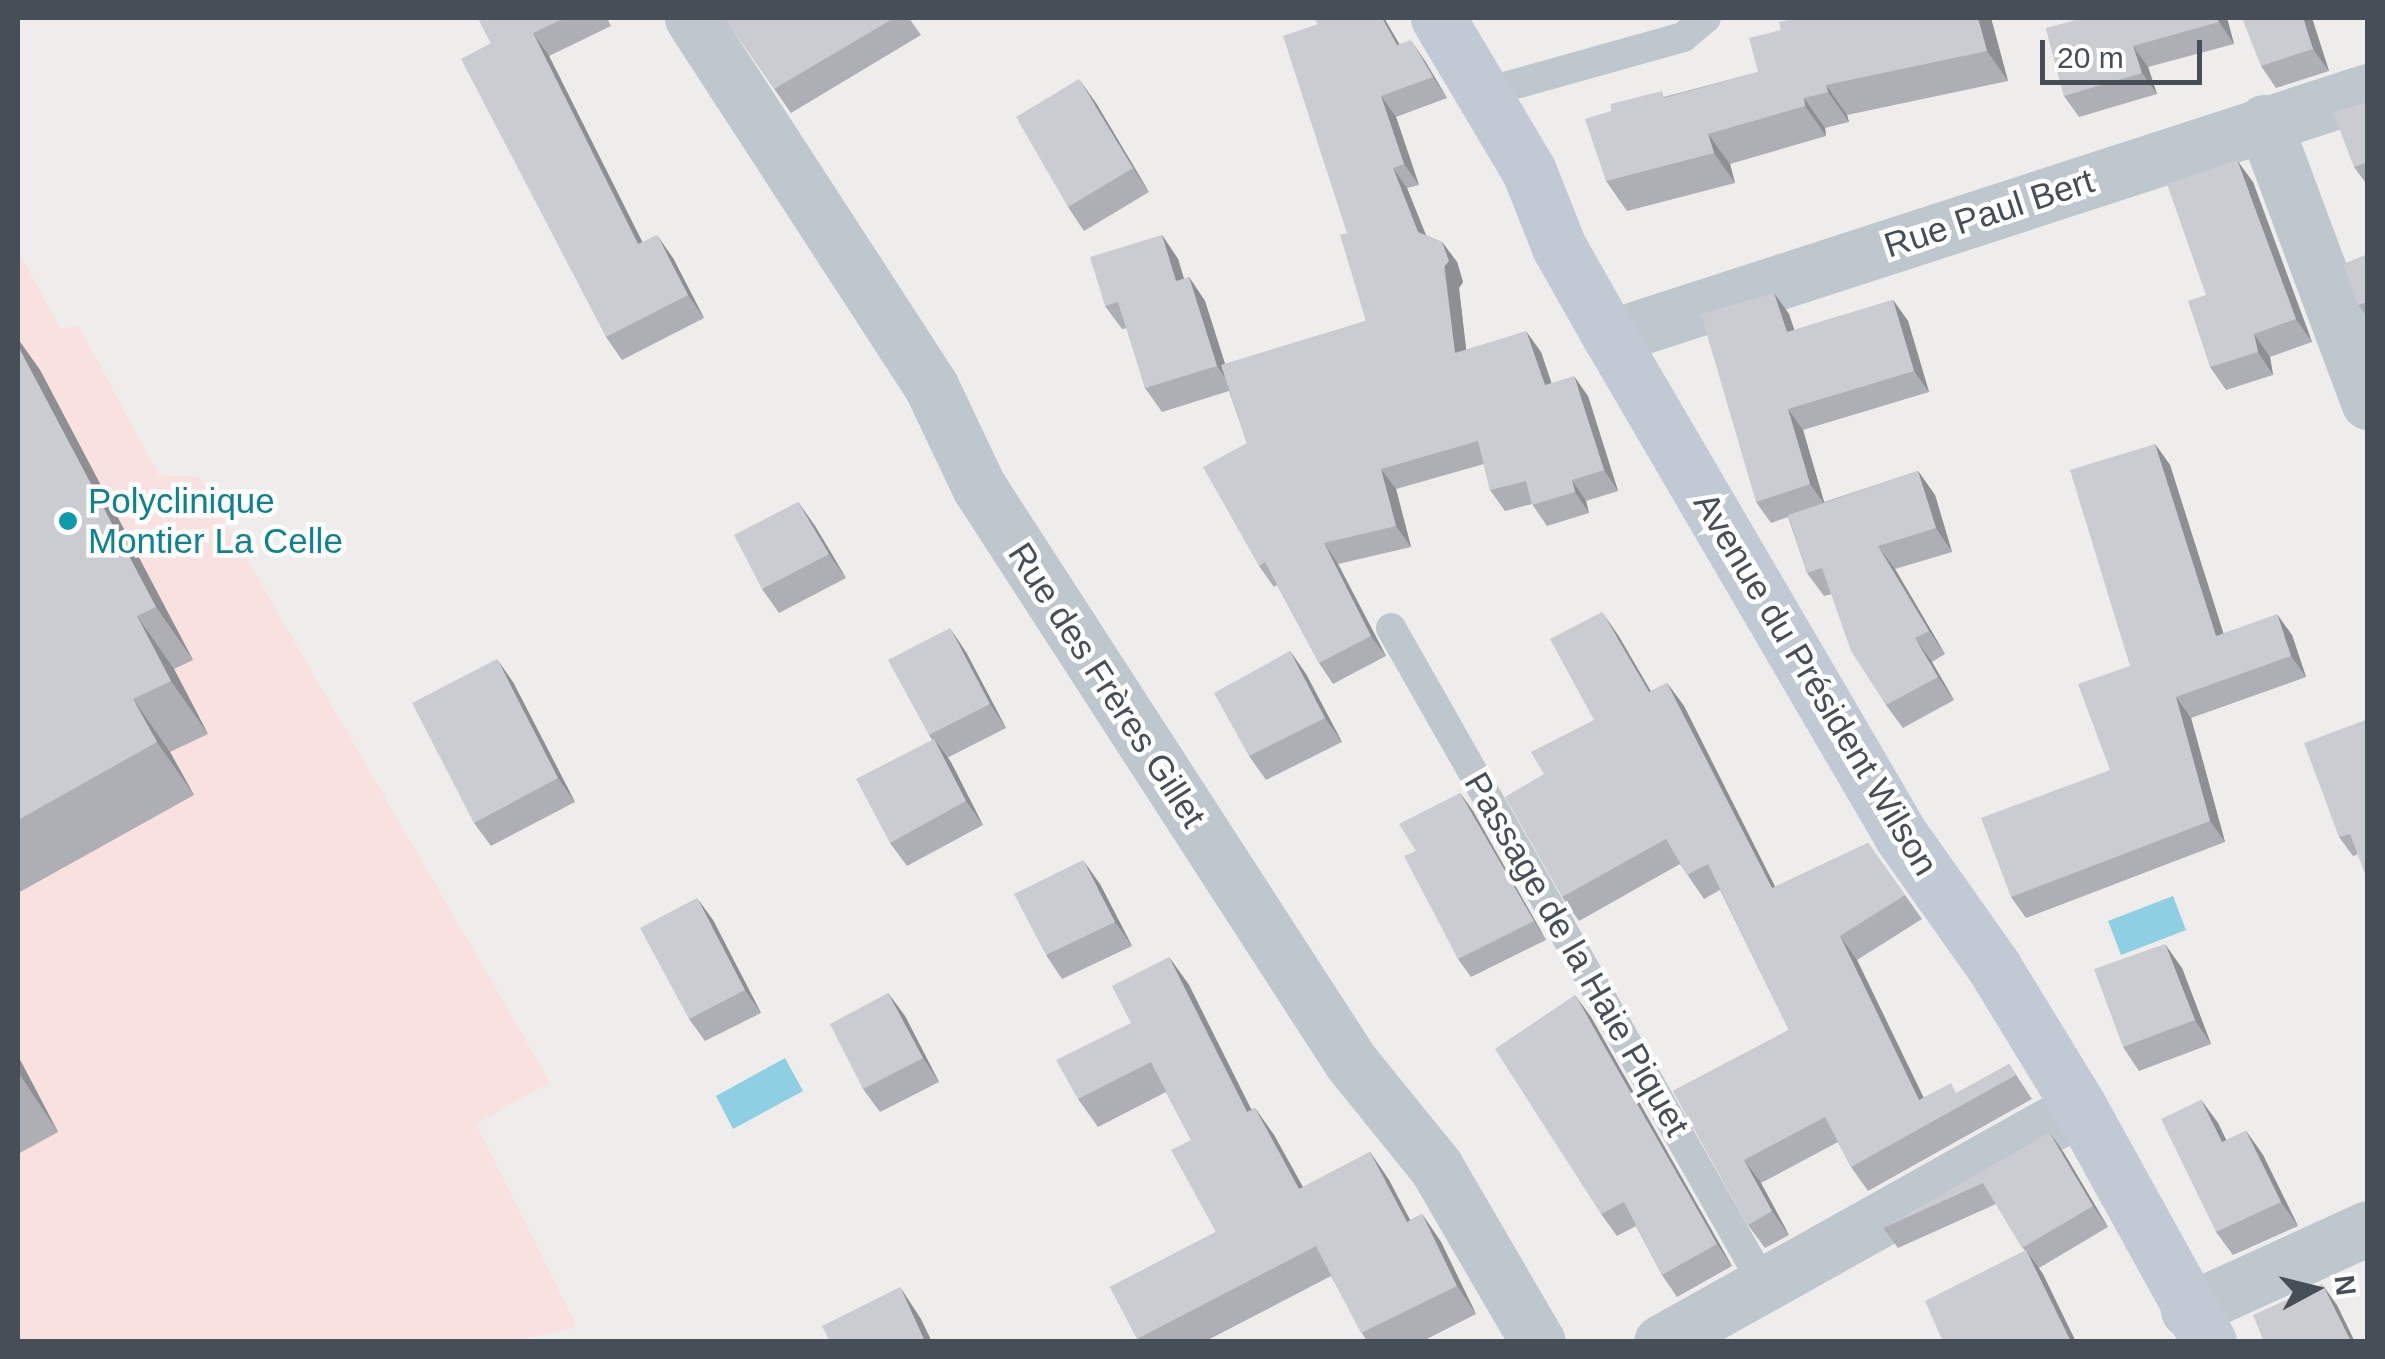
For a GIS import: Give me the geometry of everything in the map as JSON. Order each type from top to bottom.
[{"type":"street","name":"Rue des Frères Gillet","points":[[692,18],[931,386],[990,504],[1351,1062],[1436,1167],[1538,1342]]},
{"type":"street","name":"Avenue du Président Wilson","points":[[1438,18],[1530,171],[1559,248],[1610,337],[1902,837],[1994,966],[2080,1108],[2199,1326]]},
{"type":"street","name":"Rue Paul Bert","points":[[1610,337],[2264,122],[2368,92]]},
{"type":"street","points":[[2264,122],[2368,402]]},
{"type":"street","points":[[1660,1342],[1762,1280],[2080,1108]]},
{"type":"street","points":[[2199,1326],[2368,1228]]},
{"type":"lane","points":[[1483,93],[1683,37],[1706,18]]},
{"type":"lane","name":"Passage de la Haie Piquet","points":[[1391,628],[1762,1280]]},
{"type":"shaded area","points":[[18,251],[61,329],[78,325],[159,475],[199,477],[550,1082],[476,1124],[577,1327],[510,1342],[18,1341]]},
{"type":"water","points":[[2173,896],[2186,930],[2121,955],[2108,921]]},
{"type":"water","points":[[785,1058],[803,1091],[733,1129],[716,1096]]},
{"type":"building","points":[[478,18],[565,18],[533,33],[638,244],[657,235],[688,295],[606,337],[461,59],[491,43]]},
{"type":"building","points":[[725,18],[894,18],[774,89]]},
{"type":"building","points":[[1314,18],[1382,18],[1397,45],[1411,40],[1433,77],[1381,96],[1404,164],[1393,168],[1418,232],[1442,242],[1449,261],[1444,267],[1455,353],[1526,331],[1545,385],[1574,376],[1604,470],[1572,480],[1575,492],[1532,505],[1526,481],[1490,490],[1478,441],[1381,469],[1396,526],[1324,543],[1371,636],[1319,663],[1265,562],[1259,566],[1203,467],[1247,443],[1221,365],[1366,321],[1340,235],[1347,233],[1283,36],[1318,24]]},
{"type":"building","points":[[1797,18],[1978,18],[1987,51],[1826,85],[1828,92],[1804,98],[1805,106],[1708,134],[1714,153],[1606,181],[1585,119],[1611,111],[1611,104],[1662,91],[1664,98],[1758,72],[1749,38],[1781,30],[1779,22]]},
{"type":"building","points":[[2079,18],[2217,18],[2219,22],[2133,46],[2142,73],[2064,96],[2046,28]]},
{"type":"building","points":[[2242,18],[2303,18],[2313,49],[2261,66]]},
{"type":"building","points":[[1079,79],[1133,168],[1068,207],[1016,117]]},
{"type":"building","points":[[2368,102],[2368,162],[2354,167],[2333,112]]},
{"type":"building","points":[[2237,160],[2296,319],[2254,334],[2258,352],[2210,367],[2188,301],[2206,295],[2167,184]]},
{"type":"building","points":[[1162,235],[1176,281],[1189,277],[1217,366],[1145,388],[1118,302],[1105,306],[1090,257]]},
{"type":"building","points":[[2368,254],[2368,302],[2358,305],[2343,264]]},
{"type":"building","points":[[1774,293],[1787,332],[1893,300],[1914,371],[1788,409],[1810,484],[1756,502],[1701,314]]},
{"type":"building","name":"Polyclinique Montier La Celle","points":[[18,346],[156,607],[137,616],[171,681],[133,699],[157,742],[18,820]]},
{"type":"building","points":[[2155,444],[2216,636],[2277,614],[2291,656],[2176,697],[2210,821],[2011,897],[1981,818],[2110,770],[2078,684],[2130,666],[2070,470]]},
{"type":"building","points":[[1918,471],[1936,528],[1878,546],[1929,631],[1915,638],[1938,677],[1886,705],[1851,651],[1822,568],[1807,573],[1788,515]]},
{"type":"building","points":[[798,502],[829,554],[762,589],[734,535]]},
{"type":"building","points":[[1602,612],[1649,692],[1667,683],[1772,888],[1868,843],[1905,895],[1840,936],[1919,1100],[1951,1083],[1956,1093],[2009,1064],[2016,1075],[1851,1167],[1825,1117],[1744,1160],[1772,1211],[1748,1225],[1673,1091],[1789,1030],[1708,864],[1687,875],[1666,839],[1562,897],[1505,797],[1544,774],[1531,752],[1594,720],[1550,639]]},
{"type":"building","points":[[950,628],[990,704],[929,735],[888,660]]},
{"type":"building","points":[[1290,651],[1325,718],[1249,756],[1214,693]]},
{"type":"building","points":[[497,659],[558,778],[474,823],[412,703]]},
{"type":"building","points":[[2368,719],[2368,882],[2350,834],[2339,837],[2304,743]]},
{"type":"building","points":[[934,739],[966,801],[890,843],[856,779]]},
{"type":"building","points":[[1460,793],[1534,921],[1458,959],[1404,856],[1416,851],[1399,824]]},
{"type":"building","points":[[1083,860],[1115,922],[1046,955],[1014,894]]},
{"type":"building","points":[[697,898],[745,990],[689,1019],[640,928]]},
{"type":"building","points":[[2165,944],[2195,1020],[2123,1047],[2094,969]]},
{"type":"building","points":[[1169,957],[1247,1112],[1255,1108],[1299,1189],[1370,1152],[1407,1222],[1422,1214],[1457,1286],[1361,1333],[1316,1246],[1137,1339],[1110,1287],[1216,1232],[1171,1150],[1191,1140],[1151,1062],[1078,1099],[1056,1060],[1131,1023],[1112,986]]},
{"type":"building","points":[[888,993],[923,1058],[863,1089],[830,1024]]},
{"type":"building","points":[[1575,995],[1717,1244],[1662,1275],[1624,1202],[1601,1214],[1495,1049]]},
{"type":"building","points":[[2201,1100],[2222,1142],[2246,1131],[2281,1202],[2216,1232],[2161,1119]]},
{"type":"building","points":[[2049,1132],[2093,1206],[2022,1248],[1983,1183],[1883,1228]]},
{"type":"building","points":[[2026,1250],[2071,1342],[1943,1342],[1925,1301]]},
{"type":"building","points":[[2322,1284],[2351,1342],[2264,1342],[2253,1315]]},
{"type":"building","points":[[900,1287],[925,1342],[830,1342],[822,1326]]},
{"type":"place","name":"Polyclinique Montier La Celle","points":[[68,521]]}]
